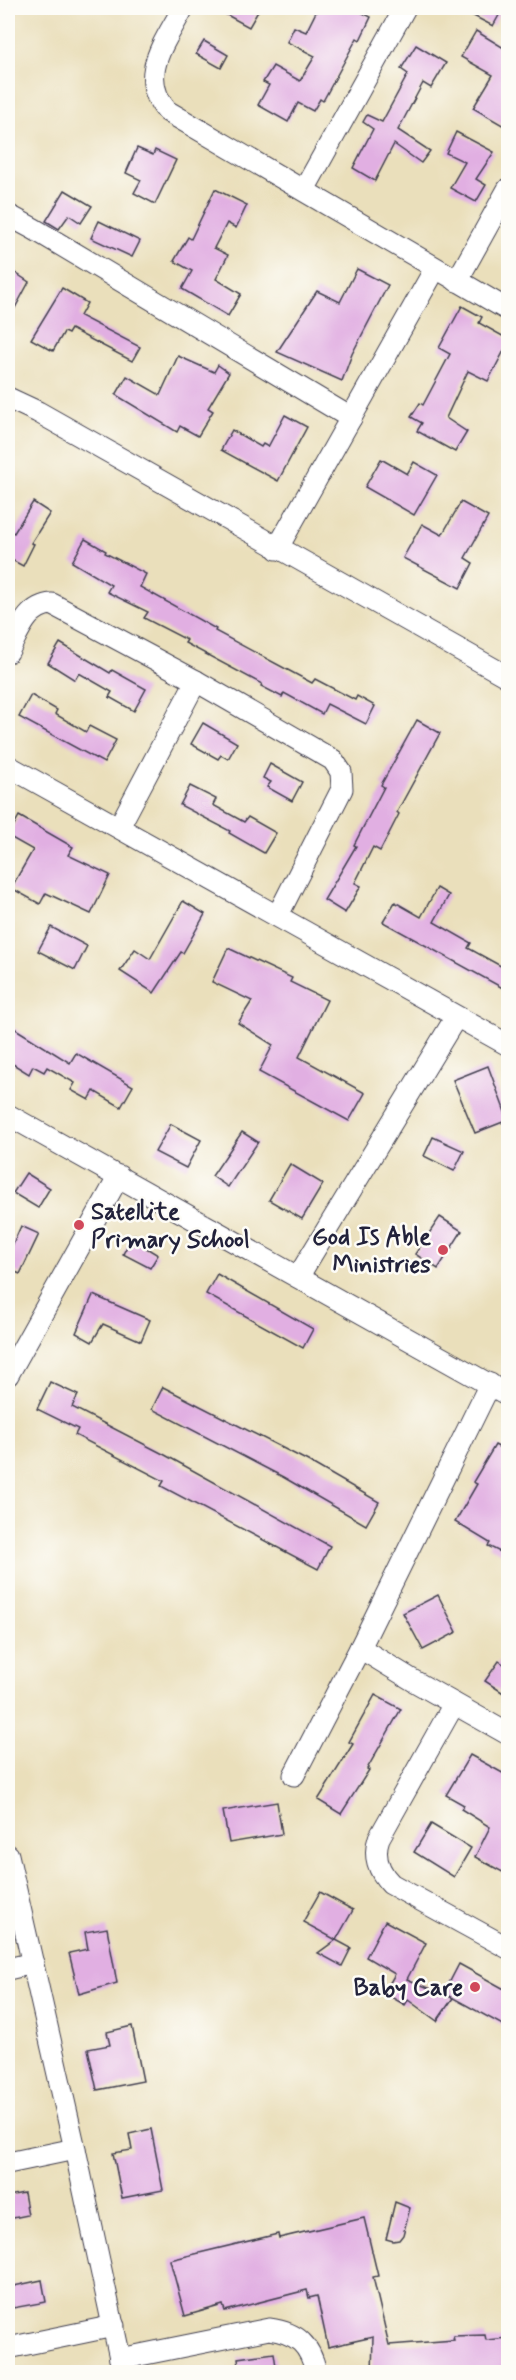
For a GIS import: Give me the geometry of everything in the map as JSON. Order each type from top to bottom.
[{"type":"street","points":[[183,8],[153,68],[156,94],[162,105],[172,114],[508,310]]},
{"type":"street","points":[[304,190],[405,8]]},
{"type":"street","points":[[457,281],[508,189]]},
{"type":"street","points":[[8,215],[351,418]]},
{"type":"street","points":[[277,549],[435,269]]},
{"type":"street","points":[[8,398],[38,412],[508,678]]},
{"type":"street","points":[[8,652],[32,611],[42,605],[52,604],[196,681],[330,757],[341,772],[343,783],[278,915]]},
{"type":"street","points":[[118,827],[196,681]]},
{"type":"street","points":[[8,766],[508,1045]]},
{"type":"street","points":[[298,1277],[456,1017]]},
{"type":"street","points":[[8,1115],[499,1390],[294,1775]]},
{"type":"street","points":[[8,1374],[119,1176]]},
{"type":"street","points":[[360,1648],[508,1734]]},
{"type":"street","points":[[454,1704],[379,1838],[376,1858],[381,1873],[392,1884],[508,1948]]},
{"type":"street","points":[[8,1855],[122,2366],[269,2329],[286,2331],[296,2337],[308,2349],[316,2373]]},
{"type":"street","points":[[8,1969],[33,1963]]},
{"type":"street","points":[[8,2163],[75,2149]]},
{"type":"street","points":[[8,2349],[114,2326]]},
{"type":"building","points":[[214,8],[260,8],[249,27]]},
{"type":"building","points":[[318,8],[353,8],[371,17],[360,40],[357,38],[323,101],[320,99],[313,111],[298,103],[288,122],[258,105],[269,85],[263,82],[273,66],[300,81],[315,56],[287,42],[294,27],[306,32]]},
{"type":"building","points":[[458,8],[503,8],[493,26]]},
{"type":"building","points":[[476,31],[507,50],[508,48],[508,117],[504,126],[473,108],[493,75],[461,57]]},
{"type":"building","points":[[204,41],[228,55],[221,68],[196,54]]},
{"type":"building","points":[[416,45],[446,63],[431,88],[423,83],[398,130],[430,151],[421,163],[394,144],[375,181],[353,168],[373,129],[363,122],[367,115],[382,122],[408,74],[401,69]]},
{"type":"building","points":[[456,132],[494,152],[476,179],[486,185],[476,202],[450,188],[465,162],[446,153]]},
{"type":"building","points":[[137,148],[153,155],[155,150],[176,160],[155,204],[134,193],[141,180],[126,173]]},
{"type":"building","points":[[215,189],[247,205],[236,228],[227,223],[214,248],[228,255],[216,279],[241,294],[228,316],[182,289],[192,271],[174,261],[188,237],[191,239]]},
{"type":"building","points":[[65,190],[92,206],[81,223],[69,215],[59,229],[46,221]]},
{"type":"building","points":[[99,221],[140,241],[132,257],[91,238]]},
{"type":"building","points":[[8,268],[29,282],[8,321]]},
{"type":"building","points":[[357,269],[388,285],[352,354],[342,381],[277,352],[317,291],[340,302]]},
{"type":"building","points":[[62,288],[87,303],[80,316],[140,347],[132,361],[71,329],[68,334],[64,332],[53,351],[31,339]]},
{"type":"building","points":[[462,306],[482,317],[479,323],[508,339],[508,343],[488,381],[468,371],[446,418],[467,432],[455,452],[417,431],[422,423],[411,417],[420,403],[423,405],[450,354],[439,348]]},
{"type":"building","points":[[178,356],[214,372],[218,365],[229,373],[208,408],[213,411],[198,436],[180,426],[177,432],[116,395],[127,376],[160,395]]},
{"type":"building","points":[[285,415],[307,427],[278,481],[221,450],[232,430],[261,447],[263,444],[268,447]]},
{"type":"building","points":[[381,459],[407,474],[414,462],[437,475],[414,515],[365,487]]},
{"type":"building","points":[[33,502],[50,513],[31,543],[34,544],[23,566],[8,558],[8,530],[14,533]]},
{"type":"building","points":[[461,502],[488,517],[465,558],[473,563],[460,588],[403,558],[422,524],[442,535]]},
{"type":"building","points":[[85,539],[106,551],[105,553],[146,574],[140,587],[216,629],[215,631],[312,683],[315,679],[355,700],[357,696],[375,706],[366,724],[327,704],[322,714],[284,693],[282,697],[185,643],[187,640],[144,618],[148,612],[107,592],[111,585],[72,562]]},
{"type":"building","points":[[60,643],[110,673],[112,670],[146,689],[134,711],[109,697],[112,692],[79,673],[75,680],[48,663]]},
{"type":"building","points":[[31,695],[57,710],[55,714],[86,732],[89,726],[116,740],[104,763],[19,717]]},
{"type":"building","points":[[417,720],[440,733],[397,812],[399,814],[380,851],[373,847],[355,883],[361,886],[345,913],[324,900],[356,846],[354,845],[384,787],[381,785]]},
{"type":"building","points":[[203,723],[237,743],[228,759],[221,755],[218,759],[191,744]]},
{"type":"building","points":[[270,764],[302,782],[292,801],[267,787],[271,782],[263,778]]},
{"type":"building","points":[[190,786],[216,799],[213,805],[244,822],[248,817],[276,833],[264,853],[229,833],[230,831],[180,805]]},
{"type":"building","points":[[19,816],[73,847],[68,855],[110,875],[91,914],[46,893],[40,904],[11,888],[33,850],[8,836]]},
{"type":"building","points":[[437,888],[449,895],[434,922],[471,943],[468,948],[508,970],[508,991],[383,922],[395,902],[421,917]]},
{"type":"building","points":[[183,901],[205,914],[183,953],[181,952],[154,993],[120,971],[135,949],[150,959]]},
{"type":"building","points":[[51,927],[87,946],[75,970],[38,951]]},
{"type":"building","points":[[228,948],[292,978],[290,982],[327,1000],[299,1057],[365,1093],[349,1121],[259,1072],[273,1045],[238,1023],[252,1001],[212,982]]},
{"type":"building","points":[[14,1028],[70,1063],[76,1053],[133,1086],[121,1107],[94,1091],[89,1100],[71,1090],[75,1083],[47,1067],[44,1072],[33,1066],[29,1074],[8,1061],[8,1038]]},
{"type":"building","points":[[488,1066],[508,1120],[475,1133],[453,1080]]},
{"type":"building","points":[[171,1124],[201,1140],[186,1168],[155,1152]]},
{"type":"building","points":[[242,1132],[258,1142],[228,1187],[212,1176]]},
{"type":"building","points":[[433,1137],[464,1151],[454,1171],[424,1156]]},
{"type":"building","points":[[290,1164],[323,1184],[302,1219],[269,1200]]},
{"type":"building","points":[[26,1173],[50,1188],[38,1208],[13,1193]]},
{"type":"building","points":[[440,1217],[462,1231],[438,1269],[415,1254]]},
{"type":"building","points":[[21,1226],[39,1234],[20,1274],[8,1269],[8,1255]]},
{"type":"building","points":[[134,1234],[146,1241],[143,1246],[158,1255],[150,1268],[123,1254]]},
{"type":"building","points":[[217,1274],[313,1329],[303,1348],[206,1294]]},
{"type":"building","points":[[93,1295],[150,1320],[141,1341],[103,1324],[92,1342],[76,1333]]},
{"type":"building","points":[[50,1382],[78,1395],[72,1407],[165,1455],[330,1546],[318,1569],[161,1486],[164,1481],[75,1435],[78,1429],[37,1409]]},
{"type":"building","points":[[163,1387],[308,1461],[379,1502],[366,1525],[283,1477],[152,1409]]},
{"type":"building","points":[[495,1445],[508,1452],[508,1556],[488,1546],[490,1543],[455,1522],[477,1484],[473,1482]]},
{"type":"building","points":[[438,1595],[457,1632],[423,1650],[403,1613]]},
{"type":"building","points":[[499,1661],[508,1667],[508,1696],[485,1681]]},
{"type":"building","points":[[375,1695],[401,1709],[367,1769],[369,1770],[341,1814],[318,1800],[353,1744],[349,1742]]},
{"type":"building","points":[[470,1755],[508,1776],[508,1875],[475,1857],[490,1827],[461,1809],[464,1805],[446,1795]]},
{"type":"building","points":[[277,1802],[282,1834],[229,1843],[223,1811]]},
{"type":"building","points":[[431,1824],[471,1848],[454,1877],[414,1852]]},
{"type":"building","points":[[320,1892],[353,1910],[336,1940],[303,1922]]},
{"type":"building","points":[[385,1921],[426,1943],[407,1979],[453,1998],[437,2021],[408,2000],[405,2005],[384,1993],[395,1974],[366,1957]]},
{"type":"building","points":[[107,1928],[117,1983],[79,1994],[69,1953],[88,1949],[85,1932]]},
{"type":"building","points":[[336,1940],[351,1948],[342,1966],[318,1953]]},
{"type":"building","points":[[459,1964],[508,1991],[508,2028],[444,1993]]},
{"type":"building","points":[[132,2026],[143,2081],[97,2090],[88,2049],[110,2045],[107,2032]]},
{"type":"building","points":[[151,2129],[163,2190],[122,2198],[113,2153],[132,2150],[129,2134]]},
{"type":"building","points":[[24,2193],[28,2215],[8,2219],[8,2196]]},
{"type":"building","points":[[395,2202],[410,2208],[403,2235],[399,2240],[393,2241],[386,2239]]},
{"type":"building","points":[[364,2218],[378,2276],[373,2277],[389,2345],[454,2340],[453,2336],[485,2335],[486,2340],[508,2338],[508,2373],[372,2373],[373,2337],[328,2347],[317,2296],[309,2298],[307,2290],[225,2311],[223,2305],[185,2316],[170,2260],[278,2234],[279,2238]]},
{"type":"building","points":[[42,2280],[46,2302],[13,2308],[9,2287]]},
{"type":"building","points":[[274,2353],[277,2373],[240,2373],[238,2358]]},
{"type":"place","name":"Satellite Primary School","points":[[79,1225]]},
{"type":"place","name":"God Is Able Ministries","points":[[443,1250]]},
{"type":"place","name":"Baby Care","points":[[475,1987]]}]
